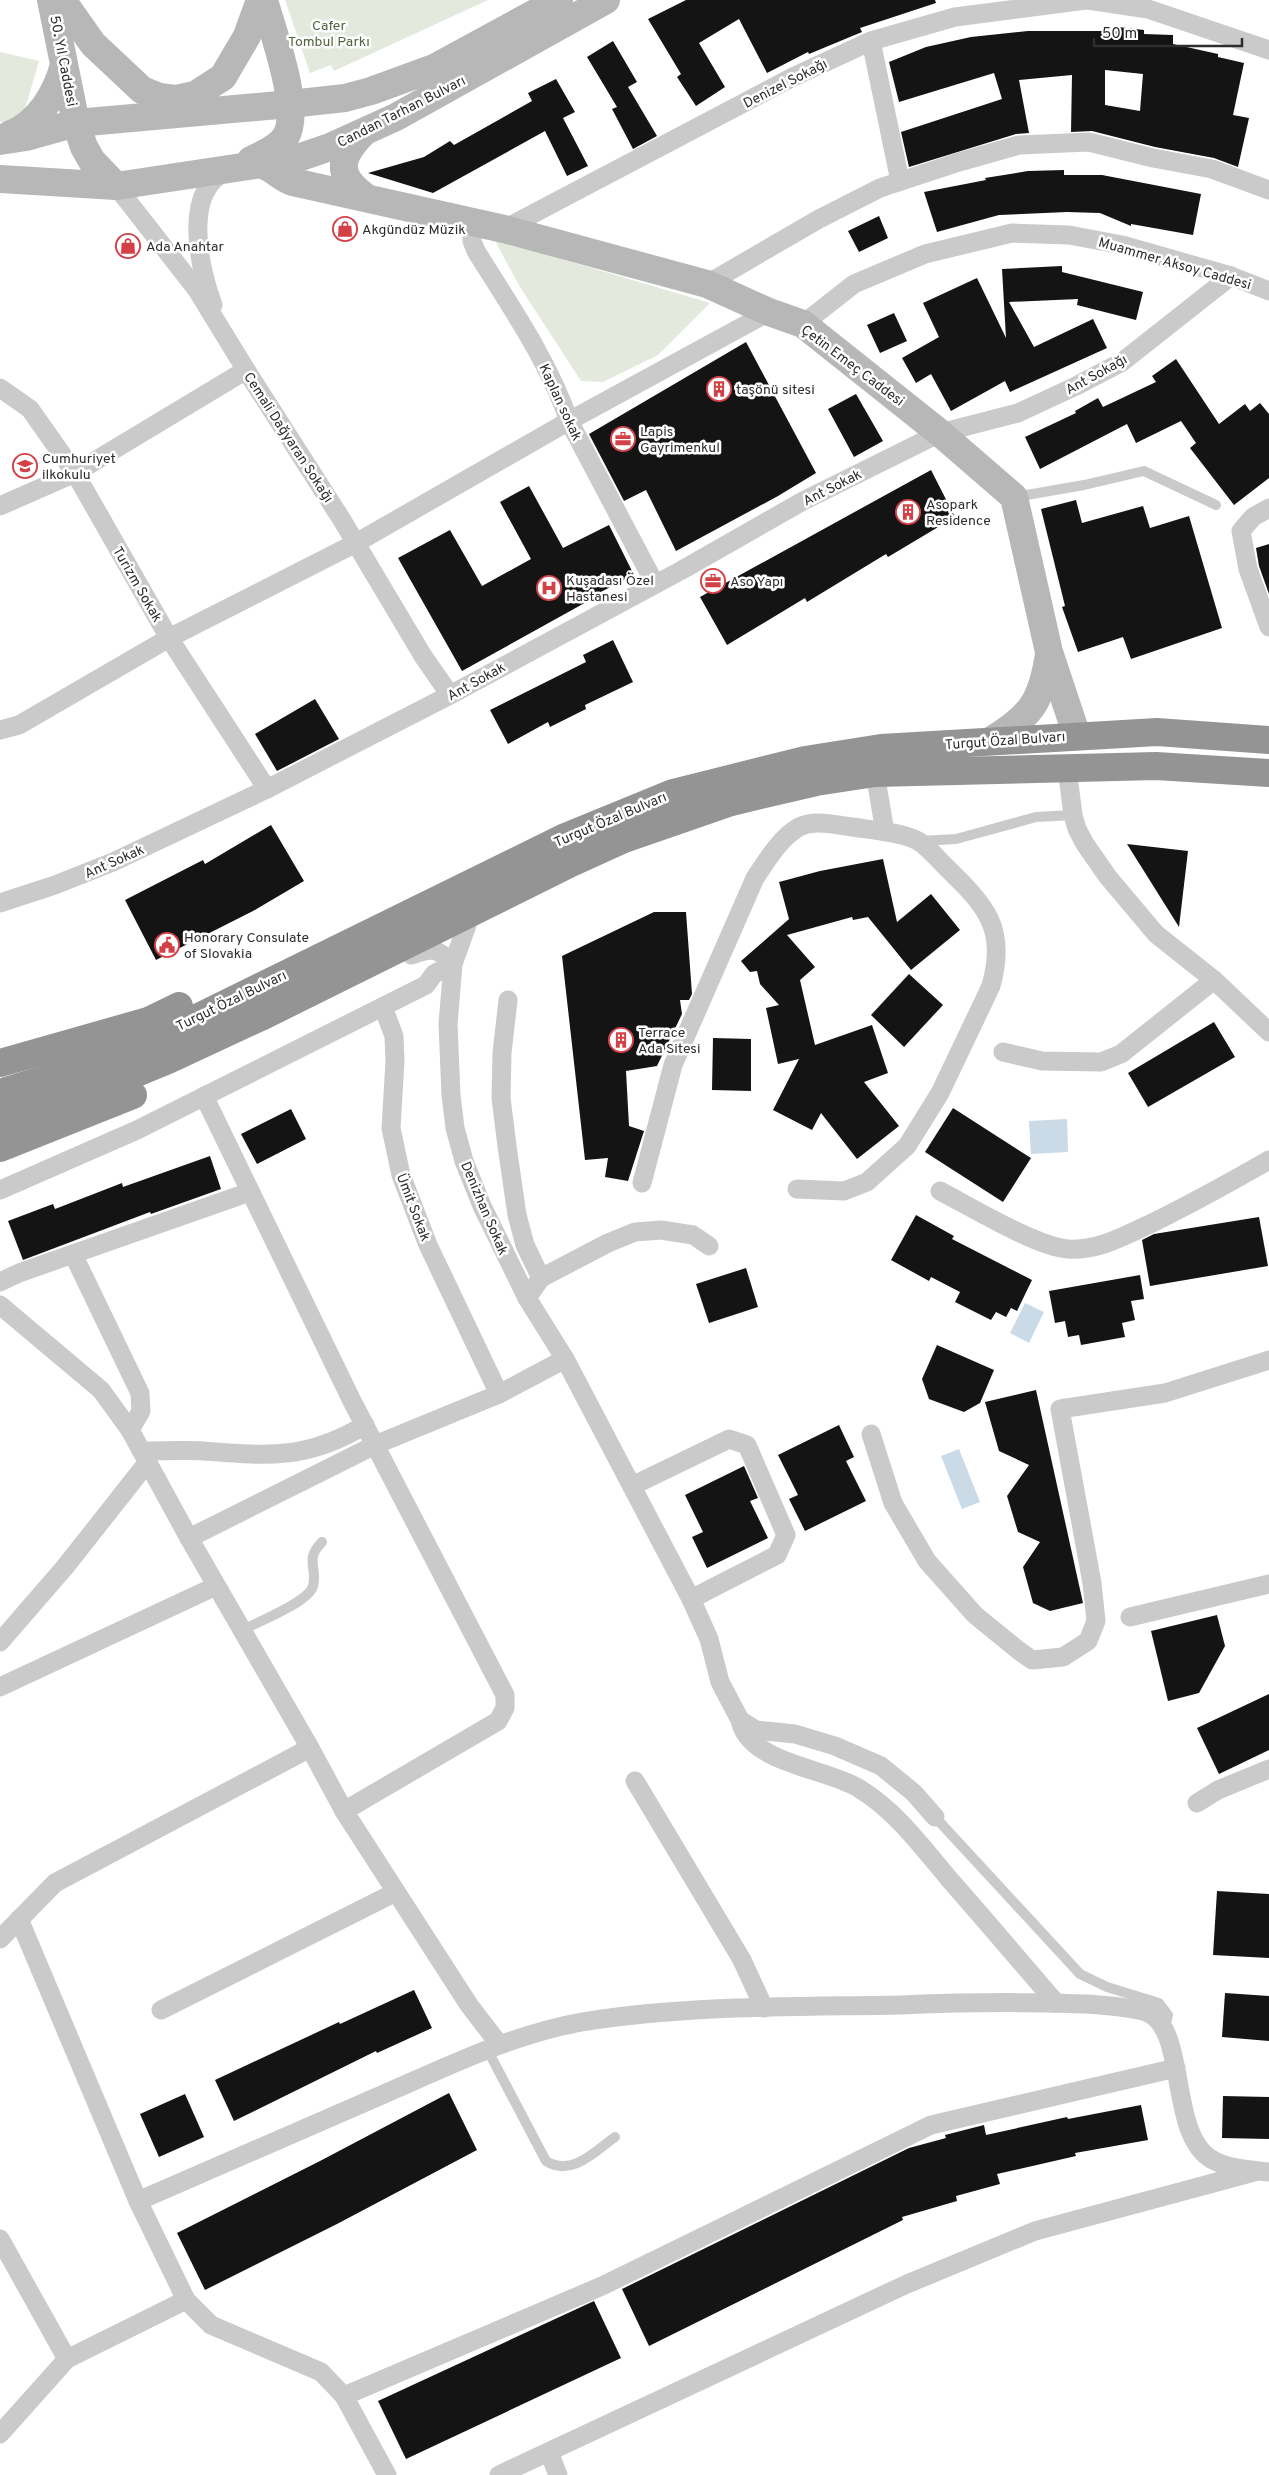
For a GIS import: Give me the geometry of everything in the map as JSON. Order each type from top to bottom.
[{"type":"highway","name":"Turgut Özal Bulvarı","points":[[0,1093],[96,1063],[156,1038],[563,838],[673,793],[805,760],[880,748],[1157,732],[1269,740]]},
{"type":"highway","name":"Turgut Özal Bulvarı","points":[[0,1119],[95,1090],[168,1060],[571,862],[624,839],[731,802],[816,782],[875,773],[1156,766],[1269,773]]},
{"type":"highway","points":[[0,1063],[148,1021],[512,847],[552,831],[673,793]]},
{"type":"highway","points":[[0,1148],[26,1140],[175,1076],[467,925],[571,862]]},
{"type":"street","name":"50. Yıl Caddesi","points":[[51,0],[76,123],[84,147],[92,161],[116,186]]},
{"type":"street","points":[[62,0],[92,44],[142,90],[159,97],[176,99],[195,96],[224,77],[247,36],[262,0]]},
{"type":"street","points":[[223,332],[212,302],[203,265],[196,226],[198,209],[210,185],[221,174],[249,165],[276,147],[286,136],[303,102],[282,62],[262,0]]},
{"type":"street","name":"Candan Tarhan Bulvarı","points":[[0,140],[26,137],[76,123],[345,98],[371,91],[434,68],[559,0]]},
{"type":"street","name":"Candan Tarhan Bulvarı","points":[[0,180],[116,186],[305,156],[362,134],[606,0]]},
{"type":"street","name":"Denizel Sokağı","points":[[504,228],[793,78],[871,41],[955,17],[1087,0],[1148,9],[1269,50]]},
{"type":"street","points":[[871,41],[900,181]]},
{"type":"street","points":[[0,140],[31,122],[44,108],[59,86],[64,65]]},
{"type":"street","name":"Çetin Emeç Caddesi","points":[[362,134],[353,142],[345,159],[344,174],[350,185],[367,198]]},
{"type":"street","points":[[707,284],[820,219],[880,188],[1019,145],[1089,142],[1153,158],[1212,169],[1269,190]]},
{"type":"street","name":"Çetin Emeç Caddesi","points":[[249,165],[265,165],[285,180],[504,228],[707,284],[769,312],[803,324],[940,433],[1014,497]]},
{"type":"street","name":"Cemali Dağyaran Sokağı","points":[[116,186],[197,290],[356,543],[423,656],[450,695]]},
{"type":"street","name":"Kaplan sokak","points":[[472,221],[470,231],[476,251],[547,368],[559,392],[569,421],[654,584]]},
{"type":"street","name":"Muammer Aksoy Caddesi","points":[[803,324],[854,284],[925,254],[1012,233],[1069,235],[1122,244],[1231,276],[1269,291]]},
{"type":"street","name":"Ant Sokağı","points":[[940,433],[1018,413],[1122,362],[1231,276]]},
{"type":"street","points":[[0,730],[19,725],[169,638],[356,543],[569,421],[769,312]]},
{"type":"street","points":[[0,506],[75,474],[246,370]]},
{"type":"street","name":"Turizm Sokak","points":[[0,388],[30,409],[75,474],[169,638],[267,789]]},
{"type":"street","name":"Ant Sokak","points":[[0,904],[55,886],[113,862],[267,789],[450,695],[803,501],[940,433]]},
{"type":"street","points":[[1014,497],[1049,652],[1077,736]]},
{"type":"street","points":[[1269,508],[1252,517],[1241,532],[1248,569],[1269,627]]},
{"type":"street","points":[[990,741],[1014,727],[1034,705],[1045,680],[1049,652]]},
{"type":"street","points":[[1067,768],[1073,815],[1084,844],[1129,903],[1156,934],[1214,980],[1269,1032]]},
{"type":"street","points":[[875,773],[885,832]]},
{"type":"street","points":[[642,1183],[673,1064],[755,878],[766,860],[786,836],[801,826],[815,822],[885,832],[919,841],[969,889],[990,917],[996,938],[995,972],[991,986],[940,1093],[907,1146],[867,1182],[844,1191],[797,1189]]},
{"type":"street","name":"Denizhan Sokak","points":[[467,925],[453,964],[448,1053],[455,1128],[464,1161],[482,1206],[527,1298],[565,1359],[691,1599],[709,1639],[720,1682],[740,1720],[744,1734],[778,1758],[797,1766],[845,1780],[887,1808],[1056,2003]]},
{"type":"street","points":[[0,1190],[137,1130],[426,985],[434,974],[453,964],[442,953],[430,949],[411,955]]},
{"type":"street","points":[[1003,1052],[1042,1061],[1101,1062],[1110,1060],[1121,1054],[1214,980]]},
{"type":"street","points":[[508,1000],[502,1053],[501,1098],[519,1222],[525,1245],[541,1278]]},
{"type":"street","name":"Ümit Sokak","points":[[383,1007],[394,1036],[395,1061],[391,1128],[401,1175],[428,1244],[499,1394]]},
{"type":"street","points":[[204,1096],[364,1425],[505,1695],[505,1708],[498,1721],[344,1811]]},
{"type":"street","points":[[940,1191],[1045,1243],[1067,1249],[1086,1249],[1108,1243],[1192,1204],[1269,1160]]},
{"type":"street","points":[[0,1282],[19,1273],[244,1194]]},
{"type":"street","points":[[527,1298],[541,1278],[608,1242],[635,1232],[661,1230],[693,1235],[709,1246]]},
{"type":"street","points":[[73,1254],[140,1393],[141,1411],[130,1430]]},
{"type":"street","points":[[0,1305],[101,1390],[130,1430],[344,1811],[469,2005],[493,2046]]},
{"type":"street","points":[[189,1538],[375,1445],[499,1394],[565,1359]]},
{"type":"street","points":[[871,1434],[893,1503],[927,1561],[975,1615],[1032,1660],[1063,1657],[1088,1641],[1096,1621],[1092,1583],[1060,1409],[1165,1393],[1269,1360]]},
{"type":"street","points":[[0,1642],[66,1567],[145,1457],[202,1451],[248,1456],[301,1452],[346,1436],[364,1425]]},
{"type":"street","points":[[632,1486],[728,1439],[747,1444],[786,1535],[777,1555],[691,1599]]},
{"type":"street","points":[[1130,1617],[1269,1584]]},
{"type":"street","points":[[0,1687],[216,1586]]},
{"type":"street","points":[[740,1720],[756,1730],[794,1734],[835,1746],[881,1766],[914,1793],[935,1817]]},
{"type":"street","points":[[0,1939],[55,1883],[310,1748]]},
{"type":"street","points":[[1197,1803],[1218,1790],[1269,1769]]},
{"type":"street","points":[[635,1781],[742,1960],[764,2008]]},
{"type":"street","points":[[160,2010],[396,1892]]},
{"type":"street","points":[[19,1919],[138,2201],[186,2300],[211,2325],[321,2372],[344,2396],[387,2475]]},
{"type":"street","points":[[138,2201],[493,2046],[580,2022],[690,2010],[986,2002],[1084,2004],[1144,2011],[1160,2020],[1165,2028],[1176,2068],[1188,2126],[1203,2153],[1225,2165],[1263,2171]]},
{"type":"street","points":[[344,2396],[602,2286],[931,2126],[1176,2068]]},
{"type":"street","points":[[499,2475],[906,2284],[1035,2232],[1263,2171]]},
{"type":"street","points":[[0,2239],[67,2360]]},
{"type":"street","points":[[0,2434],[67,2360],[186,2300]]},
{"type":"street","points":[[549,2452],[558,2475]]},
{"type":"lane","points":[[1014,497],[1084,485],[1144,471],[1216,505]]},
{"type":"lane","points":[[919,841],[956,839],[1036,817],[1073,815]]},
{"type":"lane","points":[[242,1630],[306,1597],[311,1592],[314,1578],[312,1560],[322,1542]]},
{"type":"lane","points":[[935,1817],[1080,1974],[1099,1984],[1159,2003],[1168,2015],[1165,2028]]},
{"type":"lane","points":[[493,2046],[546,2161],[561,2168],[574,2166],[615,2137]]},
{"type":"green space","name":"Cafer Tombul Parkı","points":[[285,0],[488,0],[334,71],[331,65],[310,73]]},
{"type":"green space","points":[[0,52],[39,61],[21,122],[0,122]]},
{"type":"green space","points":[[494,239],[710,303],[658,355],[603,382],[581,381],[520,287]]},
{"type":"water","points":[[1067,1119],[1068,1152],[1031,1154],[1029,1121]]},
{"type":"water","points":[[1025,1303],[1044,1312],[1029,1343],[1010,1333]]},
{"type":"water","points":[[959,1449],[980,1502],[962,1509],[941,1456]]},
{"type":"building","points":[[686,0],[935,0],[936,3],[860,28],[862,32],[809,54],[808,52],[767,73],[739,19],[699,43],[725,87],[696,106],[677,77],[681,74],[648,19]]},
{"type":"building","points":[[1118,27],[1144,30],[1144,34],[1173,35],[1173,44],[1218,54],[1218,57],[1244,63],[1233,115],[1249,118],[1238,167],[1214,158],[1155,147],[1092,131],[1071,132],[1072,75],[1019,80],[1029,133],[1016,134],[909,167],[901,132],[1002,99],[994,73],[899,102],[889,62],[926,47],[971,37],[1028,31],[1118,31]],"holes":[[[1105,70],[1143,74],[1140,111],[1105,105]]]},
{"type":"building","points":[[613,41],[637,82],[628,87],[657,136],[633,149],[612,109],[617,107],[587,57]]},
{"type":"building","points":[[556,79],[575,112],[563,118],[588,166],[567,176],[545,131],[433,193],[368,173],[424,157],[450,141],[454,145],[532,101],[528,93]]},
{"type":"building","points":[[1064,170],[1064,175],[1102,175],[1201,194],[1193,235],[1131,224],[1131,226],[1100,213],[1067,212],[999,215],[937,232],[924,192],[986,180],[985,178],[1028,171]]},
{"type":"building","points":[[879,216],[888,238],[859,252],[848,231]]},
{"type":"building","points":[[1062,266],[1062,272],[1143,292],[1136,320],[1077,305],[1078,299],[1009,302],[1034,347],[1093,319],[1107,348],[1010,392],[1005,381],[951,411],[931,374],[916,383],[902,358],[939,337],[923,303],[977,278],[1006,338],[1002,269]]},
{"type":"building","points":[[894,313],[907,341],[880,353],[867,325]]},
{"type":"building","name":"taşönü sitesi","points":[[746,342],[816,473],[778,496],[676,551],[646,490],[624,501],[589,434]]},
{"type":"building","points":[[1176,359],[1219,424],[1245,404],[1250,411],[1260,403],[1269,414],[1269,478],[1234,505],[1190,448],[1196,443],[1181,421],[1136,443],[1127,424],[1040,469],[1025,437],[1076,413],[1075,411],[1098,398],[1103,407],[1156,382],[1152,376]]},
{"type":"building","points":[[856,394],[883,441],[854,457],[828,409]]},
{"type":"building","points":[[931,470],[955,517],[888,557],[886,554],[807,602],[805,598],[727,645],[700,597]]},
{"type":"building","points":[[529,486],[563,548],[609,525],[634,575],[589,598],[590,600],[462,671],[398,558],[450,530],[482,586],[531,559],[500,502]]},
{"type":"building","points":[[1076,500],[1082,523],[1143,506],[1150,528],[1189,516],[1222,628],[1131,659],[1123,637],[1078,652],[1062,607],[1065,606],[1041,509]]},
{"type":"building","points":[[1269,544],[1269,594],[1259,566],[1256,548]]},
{"type":"building","points":[[613,640],[633,682],[585,705],[586,709],[550,727],[548,722],[508,744],[490,710],[586,662],[583,655]]},
{"type":"building","points":[[315,699],[339,739],[277,771],[255,734]]},
{"type":"building","points":[[271,825],[304,881],[253,911],[156,960],[125,900],[203,860],[205,864]]},
{"type":"building","points":[[1127,844],[1188,851],[1179,927]]},
{"type":"building","points":[[883,859],[897,922],[931,894],[960,930],[911,970],[868,917],[853,920],[852,917],[787,935],[815,967],[800,980],[815,1045],[872,1025],[888,1073],[864,1082],[899,1126],[857,1159],[821,1113],[812,1130],[773,1110],[799,1059],[778,1064],[766,1008],[779,1005],[760,984],[757,971],[750,972],[741,961],[789,919],[779,882],[820,871]]},
{"type":"building","name":"Terrace Ada Sitesi","points":[[654,912],[686,912],[692,994],[689,1000],[680,1000],[682,1014],[657,1066],[626,1071],[629,1126],[644,1131],[628,1181],[605,1177],[608,1158],[585,1160],[562,956]]},
{"type":"building","points":[[909,974],[943,1005],[904,1047],[871,1015]]},
{"type":"building","points":[[1214,1022],[1235,1057],[1148,1107],[1128,1073]]},
{"type":"building","points":[[713,1038],[751,1039],[751,1091],[712,1090]]},
{"type":"building","points":[[953,1108],[1031,1158],[1003,1202],[925,1152]]},
{"type":"building","points":[[291,1109],[306,1139],[257,1164],[241,1134]]},
{"type":"building","points":[[210,1156],[221,1189],[151,1214],[150,1212],[23,1260],[8,1221],[53,1204],[55,1209],[122,1183],[123,1187]]},
{"type":"building","points":[[916,1215],[954,1236],[952,1239],[1032,1280],[1017,1311],[1011,1308],[1006,1317],[996,1312],[991,1320],[955,1302],[960,1292],[931,1277],[929,1281],[891,1260]]},
{"type":"building","points":[[1259,1217],[1268,1266],[1150,1286],[1142,1240],[1154,1234]]},
{"type":"building","points":[[746,1268],[758,1307],[709,1323],[696,1284]]},
{"type":"building","points":[[1140,1275],[1144,1299],[1131,1301],[1135,1320],[1122,1323],[1125,1337],[1081,1345],[1079,1335],[1068,1337],[1065,1321],[1055,1323],[1049,1291]]},
{"type":"building","points":[[937,1345],[994,1370],[980,1403],[964,1412],[929,1399],[922,1379]]},
{"type":"building","points":[[1036,1390],[1083,1603],[1050,1611],[1033,1603],[1023,1567],[1040,1542],[1018,1532],[1007,1496],[1029,1465],[999,1451],[985,1402]]},
{"type":"building","points":[[839,1425],[854,1457],[846,1461],[866,1501],[805,1531],[789,1499],[798,1495],[778,1455]]},
{"type":"building","points":[[744,1466],[758,1498],[750,1501],[768,1538],[707,1568],[692,1537],[703,1532],[685,1495]]},
{"type":"building","points":[[1217,1615],[1225,1646],[1199,1693],[1168,1701],[1151,1631]]},
{"type":"building","points":[[1269,1694],[1269,1750],[1219,1774],[1197,1728]]},
{"type":"building","points":[[1217,1891],[1269,1894],[1269,1958],[1213,1955]]},
{"type":"building","points":[[414,1990],[432,2028],[377,2053],[376,2051],[234,2121],[215,2080],[339,2022],[340,2024]]},
{"type":"building","points":[[1225,1993],[1269,1996],[1269,2041],[1222,2037]]},
{"type":"building","points":[[449,2093],[477,2150],[337,2224],[205,2290],[177,2233]]},
{"type":"building","points":[[185,2094],[204,2137],[159,2157],[140,2114]]},
{"type":"building","points":[[1223,2096],[1269,2097],[1269,2139],[1222,2138]]},
{"type":"building","points":[[1141,2105],[1148,2140],[1075,2153],[1076,2156],[997,2174],[1000,2184],[956,2196],[957,2201],[902,2217],[903,2220],[649,2346],[622,2289],[909,2148],[946,2138],[945,2135],[984,2125],[986,2135],[1067,2117],[1068,2119]]},
{"type":"building","points":[[594,2301],[621,2358],[406,2459],[378,2401]]},
{"type":"place","name":"Akgündüz Müzik","points":[[345,229]]},
{"type":"place","name":"Ada Anahtar","points":[[128,246]]},
{"type":"place","name":"taşönü sitesi","points":[[719,389]]},
{"type":"place","name":"Lapis Gayrimenkul","points":[[623,439]]},
{"type":"place","name":"Cumhuriyet ilkokulu","points":[[25,466]]},
{"type":"place","name":"Asopark Residence","points":[[908,512]]},
{"type":"place","name":"Aso Yapı","points":[[713,581]]},
{"type":"place","name":"Kuşadası Özel Hastanesi","points":[[549,588]]},
{"type":"place","name":"Honorary Consulate of Slovakia","points":[[167,945]]},
{"type":"place","name":"Terrace Ada Sitesi","points":[[621,1040]]}]
